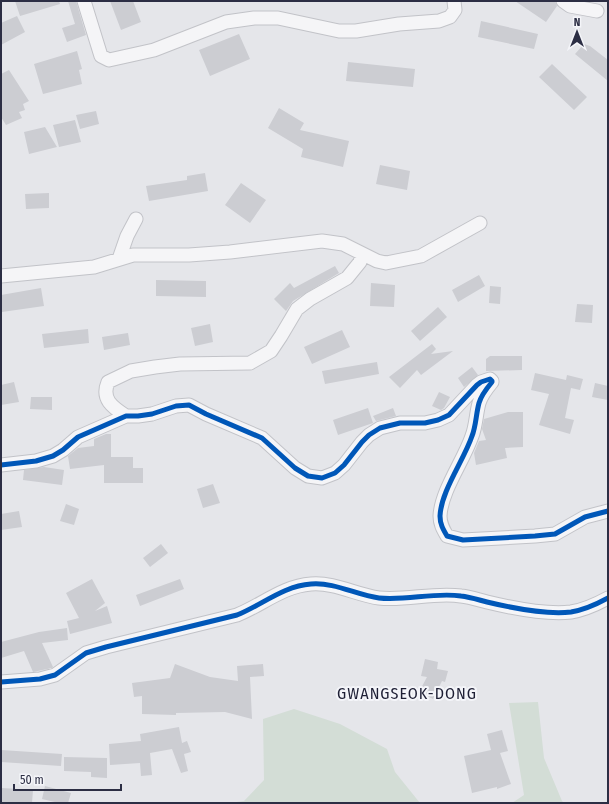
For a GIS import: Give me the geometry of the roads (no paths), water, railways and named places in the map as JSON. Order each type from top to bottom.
[{"type":"street","points":[[84,1],[101,56],[109,60],[154,50],[226,22],[254,18],[278,18],[339,31],[356,31],[399,24],[439,21],[450,17],[455,10],[454,1]]},
{"type":"street","points":[[563,1],[570,6],[597,12]]},
{"type":"street","points":[[119,259],[127,236],[136,219]]},
{"type":"street","points":[[1,276],[94,267],[133,255],[189,255],[230,252],[322,241],[343,244],[377,261],[386,263],[421,256],[480,223]]},
{"type":"street","points":[[126,416],[114,408],[107,398],[105,389],[108,382],[131,371],[155,367],[180,364],[250,363],[271,351],[297,309],[310,299],[347,278],[360,262],[362,254]]},
{"type":"street","points":[[1,465],[36,461],[53,456],[63,450],[78,437],[126,416],[152,414],[176,406],[189,405],[262,438],[295,468],[308,476],[322,478],[335,473],[344,466],[362,442],[369,435],[380,428],[400,423],[425,423],[438,420],[449,415],[477,385],[481,382],[490,380],[492,382],[479,402],[471,441],[443,501],[440,515],[442,526],[447,536],[463,540],[555,534],[585,517],[608,511]]},
{"type":"street","points":[[1,682],[40,680],[55,675],[86,653],[106,646],[237,615],[248,611],[280,592],[298,586],[312,584],[333,585],[379,598],[404,598],[435,595],[461,596],[497,604],[552,612],[572,612],[595,605],[608,598]]},
{"type":"district","name":"GWANGSEOK-DONG","points":[[407,693]]}]
